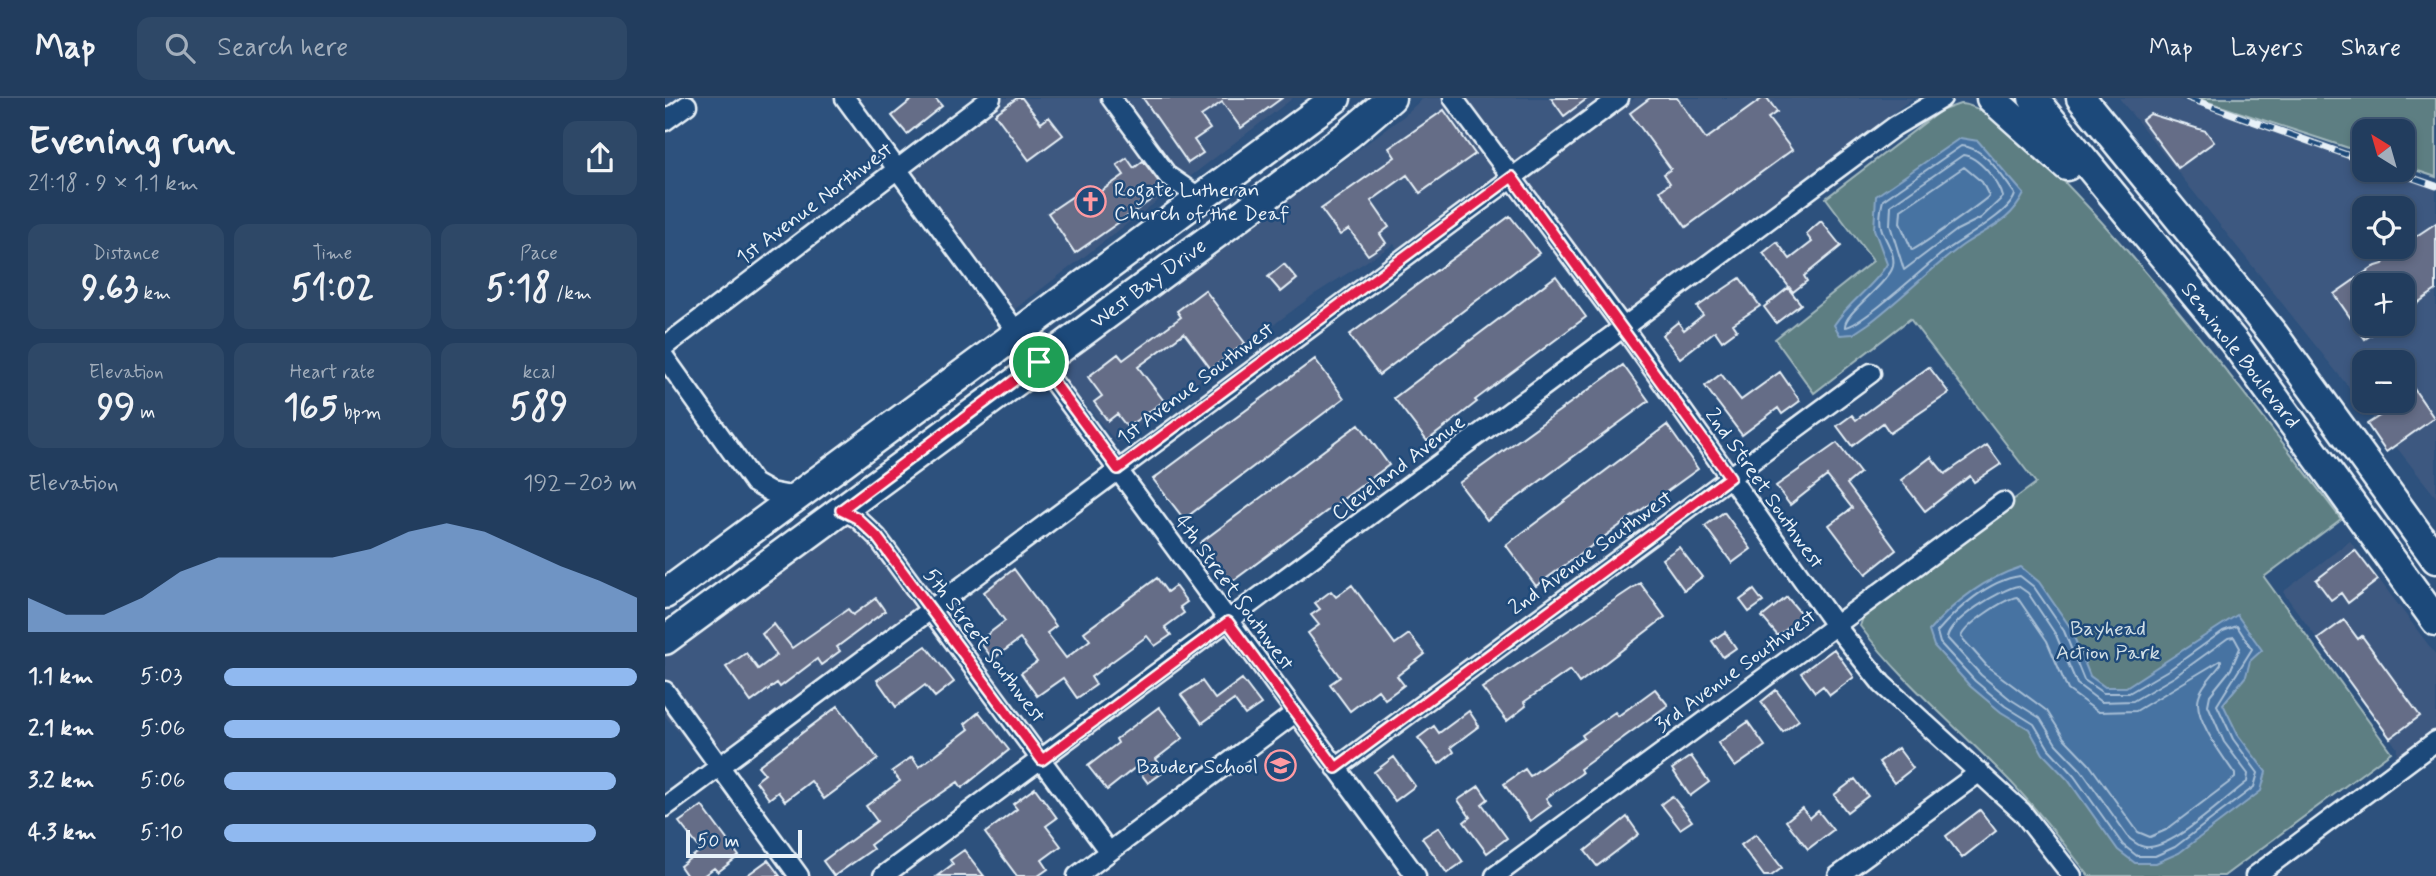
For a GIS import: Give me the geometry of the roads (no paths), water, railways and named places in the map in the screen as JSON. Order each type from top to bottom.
[{"type":"main road","name":"West Bay Drive","points":[[665,594],[1336,98]]},
{"type":"main road","name":"West Bay Drive","points":[[665,640],[1274,191],[1391,98]]},
{"type":"main road","points":[[1991,98],[2041,140],[2101,201],[2126,211]]},
{"type":"main road","name":"Seminole Boulevard","points":[[2033,98],[2234,342],[2328,468],[2436,621]]},
{"type":"main road","name":"Seminole Boulevard","points":[[2081,98],[2274,335],[2436,559]]},
{"type":"main road","points":[[2168,261],[2195,237]]},
{"type":"main road","points":[[2328,468],[2357,448]]},
{"type":"main road","points":[[665,615],[727,565],[752,530]]},
{"type":"street","name":"4th Street Southwest","points":[[845,98],[1416,876]]},
{"type":"street","name":"1st Avenue Northwest","points":[[665,346],[991,98]]},
{"type":"street","points":[[1111,98],[1168,176],[1200,198]]},
{"type":"street","name":"2nd Street Southwest","points":[[1453,98],[1623,327],[1835,625],[1882,684],[2022,812],[2067,874]]},
{"type":"street","name":"1st Avenue Southwest","points":[[665,807],[1619,98]]},
{"type":"street","points":[[1906,119],[1925,98]]},
{"type":"street","name":"Cleveland Avenue","points":[[883,876],[1906,119],[1942,98]]},
{"type":"street","points":[[665,121],[687,105]]},
{"type":"street","points":[[665,358],[754,483],[770,492],[796,497]]},
{"type":"street","name":"2nd Avenue Southwest","points":[[1336,768],[1871,373]]},
{"type":"street","name":"3rd Avenue Southwest","points":[[1495,876],[2003,502]]},
{"type":"street","name":"5th Street Southwest","points":[[841,510],[857,518],[877,537],[1109,852]]},
{"type":"street","points":[[665,691],[799,876]]},
{"type":"street","points":[[1077,876],[1295,713]]},
{"type":"street","points":[[2255,876],[2436,741]]},
{"type":"street","points":[[1838,876],[1980,772]]},
{"type":"water","points":[[1960,138],[1978,141],[2024,194],[2018,204],[2004,219],[1951,254],[1868,324],[1853,334],[1840,335],[1834,325],[1887,264],[1874,229],[1876,196]]},
{"type":"water","points":[[2021,567],[2039,582],[2070,627],[2090,676],[2105,687],[2126,687],[2237,615],[2262,650],[2250,661],[2246,676],[2223,704],[2238,735],[2266,772],[2261,791],[2179,853],[2156,863],[2135,863],[2118,850],[2068,780],[2043,754],[2029,729],[2001,712],[1970,686],[1934,646],[1929,631],[1949,610],[1982,585]]},
{"type":"railway","points":[[2188,98],[2352,157]]},
{"type":"railway","points":[[2415,179],[2436,186]]},
{"type":"place","name":"Rogate Lutheran Church of the Deaf","points":[[1091,201]]},
{"type":"place","name":"Bauder School","points":[[1281,766]]},
{"type":"park label","name":"Bayhead Action Park","points":[[2108,640]]}]
